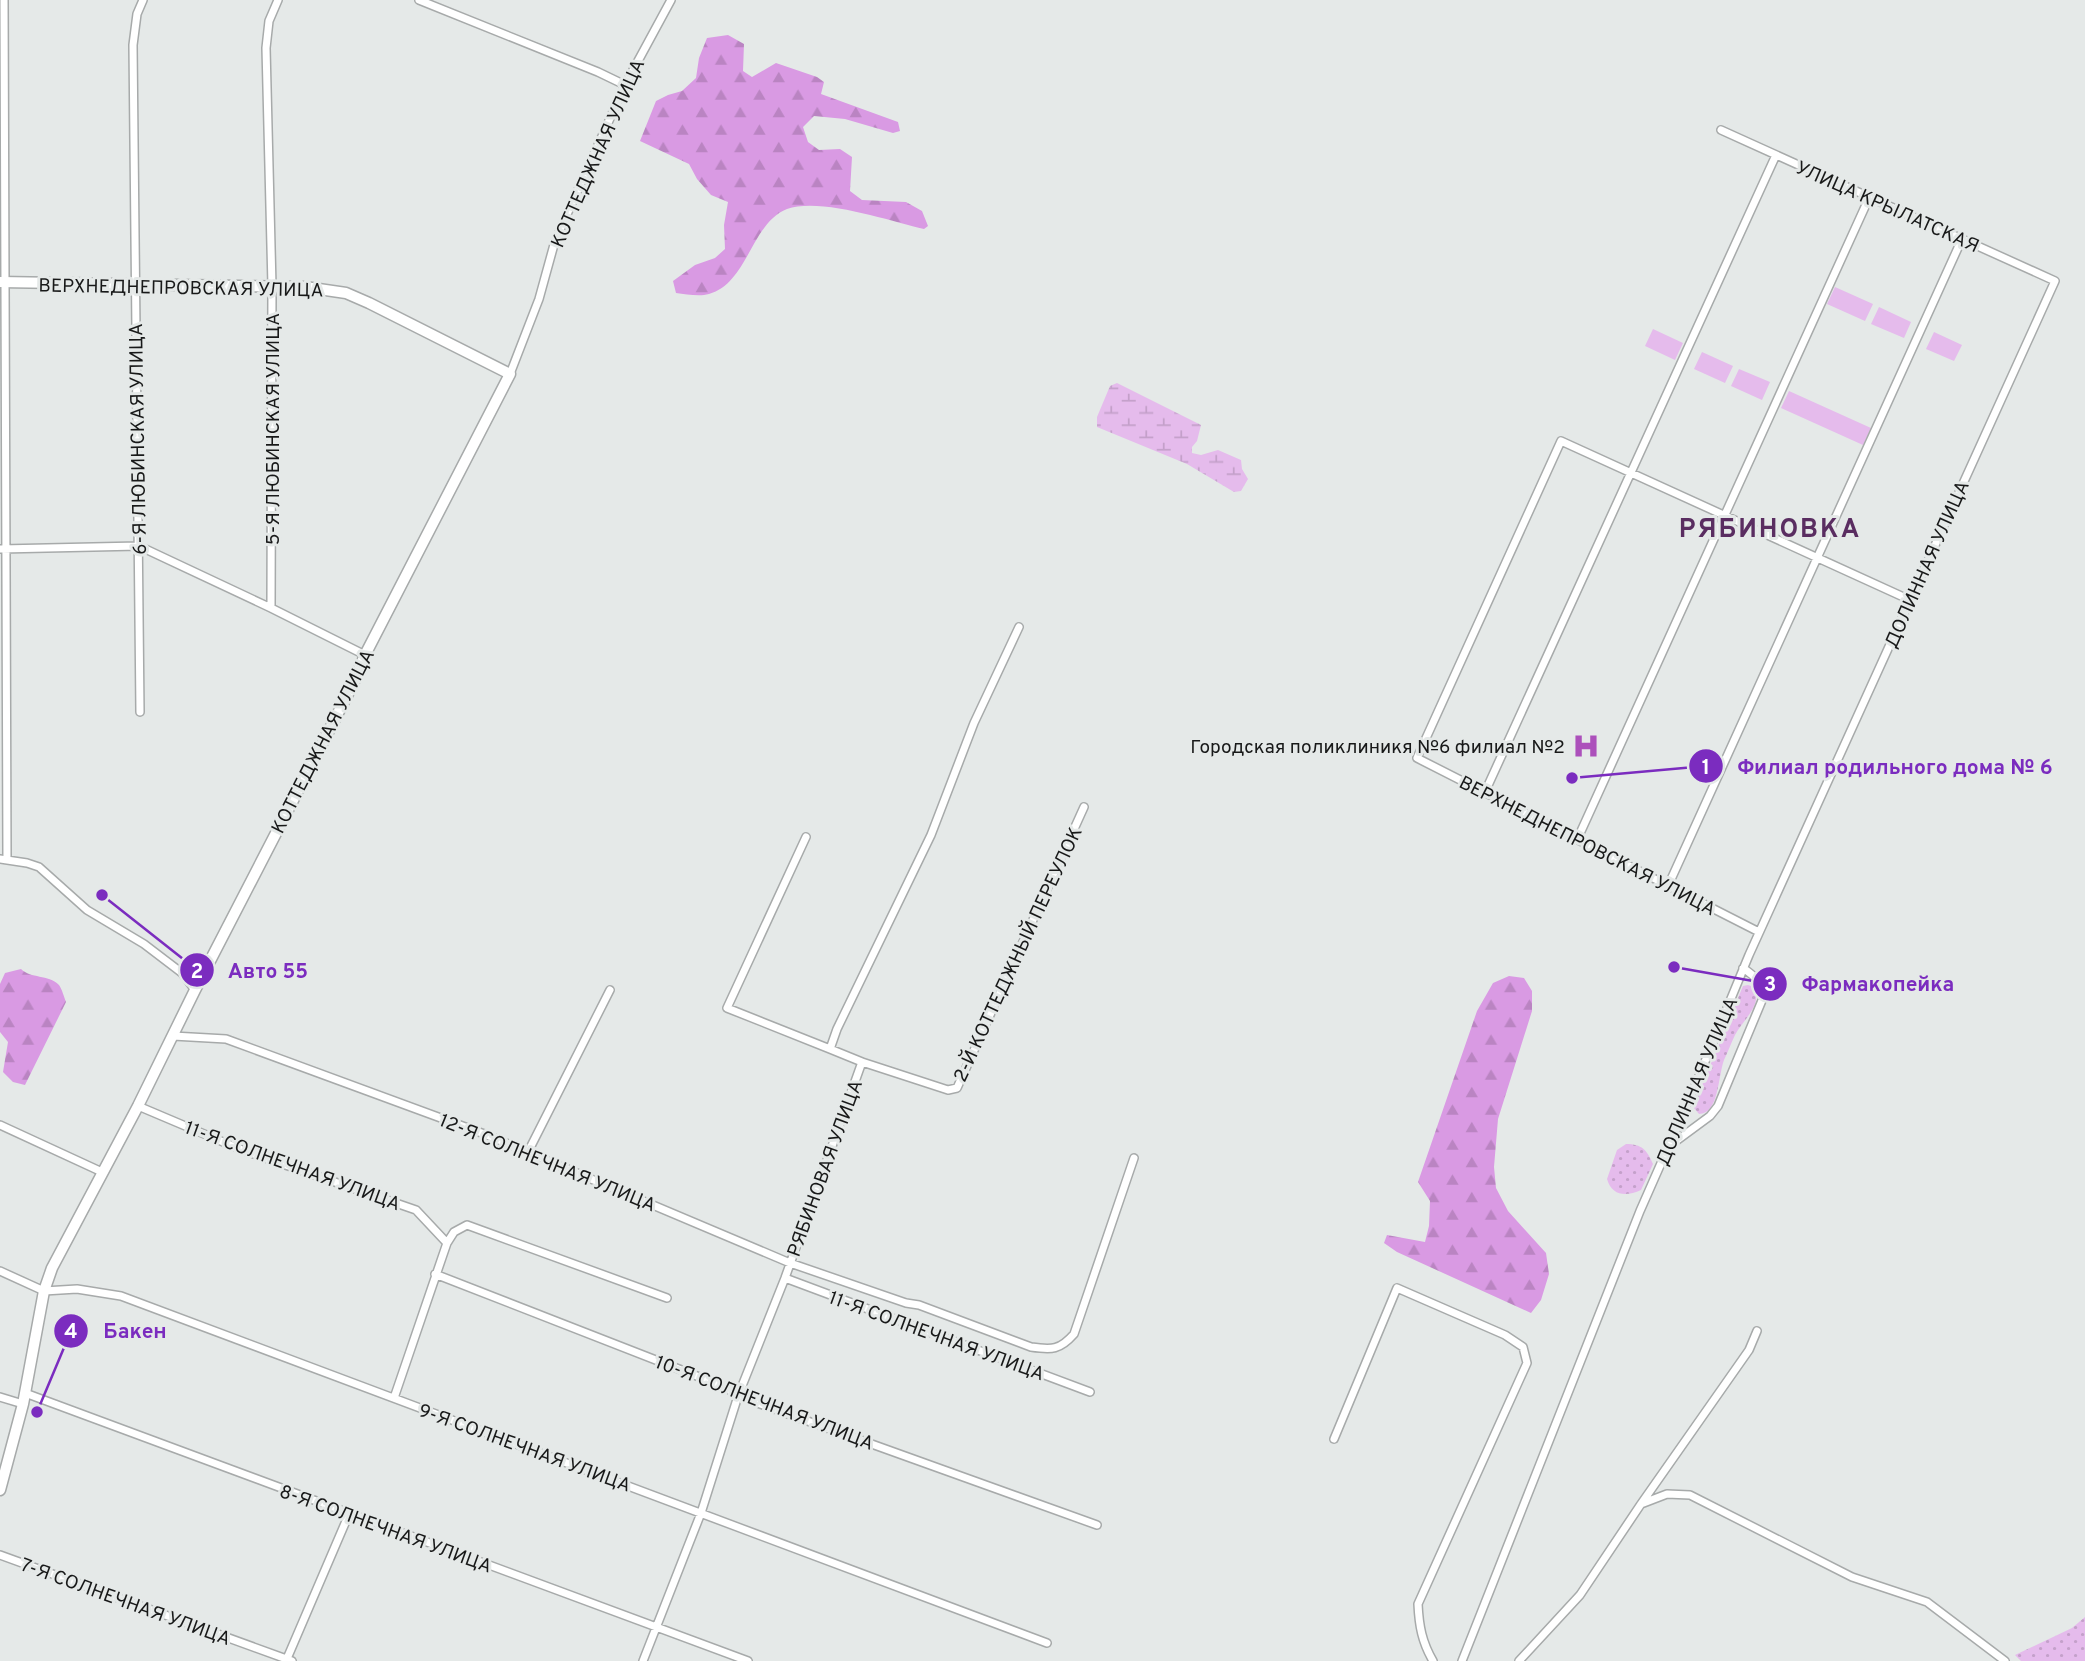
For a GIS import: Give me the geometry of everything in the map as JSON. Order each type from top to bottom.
[{"type":"street","points":[[4,0],[4,859],[39,867],[87,910],[144,944],[182,973],[195,990]]},
{"type":"street","name":"6-Я ЛЮБИНСКАЯ УЛИЦА","points":[[140,712],[133,45],[137,14],[143,0]]},
{"type":"street","name":"5-Я ЛЮБИНСКАЯ УЛИЦА","points":[[271,608],[272,286],[266,48],[269,21],[278,0]]},
{"type":"street","points":[[419,0],[625,85]]},
{"type":"street","name":"КОТТЕДЖНАЯ УЛИЦА","points":[[0,1490],[24,1399],[44,1291],[64,1242],[138,1106],[510,374],[540,299],[555,241],[625,85],[671,0]]},
{"type":"street","name":"УЛИЦА КРЫЛАТСКАЯ","points":[[1721,130],[2055,281]]},
{"type":"street","points":[[1485,792],[1776,155]]},
{"type":"street","points":[[1577,839],[1870,198]]},
{"type":"street","points":[[1668,886],[1962,239]]},
{"type":"street","name":"ДОЛИННАЯ УЛИЦА","points":[[1462,1661],[1565,1398],[1743,968],[2055,281]]},
{"type":"street","name":"ВЕРХНЕДНЕПРОВСКАЯ УЛИЦА","points":[[2,282],[329,289],[346,293],[393,314],[510,374]]},
{"type":"street","name":"ВЕРХНЕДНЕПРОВСКАЯ УЛИЦА","points":[[1631,473],[1561,442],[1417,758],[1759,932]]},
{"type":"street","points":[[1631,473],[1910,600]]},
{"type":"street","points":[[2,549],[139,546],[365,656]]},
{"type":"street","points":[[830,1049],[837,1029],[931,835],[974,723],[1019,627]]},
{"type":"street","name":"2-Й КОТТЕДЖНЫЙ ПЕРЕУЛОК","points":[[862,1062],[947,1090],[957,1088],[1084,807]]},
{"type":"street","name":"РЯБИНОВАЯ УЛИЦА","points":[[643,1661],[701,1513],[738,1396],[785,1278],[862,1062],[727,1008],[806,836]]},
{"type":"street","points":[[1668,1148],[1710,1116],[1727,1086],[1763,999],[1762,987],[1755,976],[1743,968]]},
{"type":"street","points":[[528,1152],[610,990]]},
{"type":"street","name":"12-Я СОЛНЕЧНАЯ УЛИЦА","points":[[173,1036],[226,1039],[476,1131],[790,1263],[906,1303],[919,1305],[1031,1347],[1050,1350],[1065,1345],[1074,1334],[1134,1158]]},
{"type":"street","name":"11-Я СОЛНЕЧНАЯ УЛИЦА","points":[[138,1106],[242,1150],[416,1210],[447,1243]]},
{"type":"street","points":[[0,1125],[102,1172]]},
{"type":"street","points":[[394,1398],[447,1243],[454,1232],[467,1226],[667,1298]]},
{"type":"street","name":"9-Я СОЛНЕЧНАЯ УЛИЦА","points":[[0,1271],[44,1291],[77,1289],[121,1296],[1047,1643]]},
{"type":"street","name":"10-Я СОЛНЕЧНАЯ УЛИЦА","points":[[435,1274],[725,1387],[738,1396],[1097,1525]]},
{"type":"street","name":"11-Я СОЛНЕЧНАЯ УЛИЦА","points":[[785,1278],[1090,1392]]},
{"type":"street","points":[[1334,1439],[1397,1289],[1505,1335],[1524,1347],[1527,1363],[1418,1604],[1424,1647],[1433,1661]]},
{"type":"street","points":[[1519,1661],[1580,1595],[1749,1350],[1757,1331]]},
{"type":"street","name":"8-Я СОЛНЕЧНАЯ УЛИЦА","points":[[0,1397],[24,1399],[349,1514],[748,1661]]},
{"type":"street","points":[[1641,1504],[1667,1494],[1690,1495],[1852,1577],[1927,1602],[2005,1661]]},
{"type":"street","points":[[288,1660],[349,1514]]},
{"type":"street","name":"7-Я СОЛНЕЧНАЯ УЛИЦА","points":[[0,1555],[288,1660]]},
{"type":"green space","points":[[728,35],[744,44],[743,71],[752,77],[776,63],[817,77],[824,82],[821,94],[898,122],[900,131],[893,133],[845,119],[814,116],[803,127],[808,142],[819,150],[840,149],[852,157],[850,191],[862,200],[906,202],[922,211],[928,226],[924,229],[836,208],[801,206],[787,209],[775,216],[765,227],[733,278],[722,288],[705,295],[676,293],[673,281],[695,265],[715,258],[725,249],[724,225],[728,202],[711,195],[697,179],[689,164],[640,141],[656,101],[682,91],[696,78],[699,58],[707,38]]},
{"type":"green space","points":[[1835,287],[1873,304],[1865,321],[1827,304]]},
{"type":"green space","points":[[1879,307],[1911,322],[1904,338],[1871,324]]},
{"type":"green space","points":[[1653,329],[1683,343],[1675,360],[1645,346]]},
{"type":"green space","points":[[1934,332],[1962,345],[1954,361],[1926,349]]},
{"type":"green space","points":[[1702,352],[1733,366],[1725,383],[1694,369]]},
{"type":"green space","points":[[1739,369],[1770,382],[1762,400],[1731,386]]},
{"type":"green space","points":[[1117,383],[1201,425],[1192,453],[1201,455],[1218,450],[1241,460],[1242,469],[1248,479],[1241,491],[1234,492],[1187,464],[1097,427],[1097,417],[1110,386]]},
{"type":"green space","points":[[1789,391],[1871,428],[1863,445],[1781,408]]},
{"type":"green space","points":[[21,969],[55,982],[66,1002],[25,1085],[13,1082],[3,1072],[8,1042],[0,1032],[0,984],[5,973]]},
{"type":"green space","points":[[1509,976],[1524,978],[1532,991],[1532,1011],[1498,1119],[1494,1167],[1496,1188],[1508,1211],[1546,1253],[1549,1274],[1541,1300],[1531,1313],[1397,1252],[1384,1243],[1387,1235],[1425,1242],[1430,1201],[1418,1182],[1477,1011],[1493,983]]},
{"type":"green space","points":[[1743,986],[1754,987],[1756,994],[1754,1006],[1735,1035],[1724,1060],[1714,1101],[1706,1112],[1699,1114],[1694,1108],[1695,1102]]},
{"type":"green space","points":[[1626,1144],[1643,1149],[1653,1164],[1641,1190],[1630,1194],[1616,1192],[1607,1179],[1617,1150]]},
{"type":"green space","points":[[2085,1617],[2085,1661],[2021,1661],[2015,1655],[2072,1628]]},
{"type":"place","name":"Городская поликлиникя №6 филиал №2","points":[[1586,746]]},
{"type":"place","name":"Филиал родильного дома № 6","points":[[1572,778]]},
{"type":"place","name":"Авто 55","points":[[102,895]]},
{"type":"place","name":"Фармакопейка","points":[[1674,967]]},
{"type":"place","name":"Бакен","points":[[37,1412]]},
{"type":"district","name":"РЯБИНОВКА","points":[[1770,528]]}]
